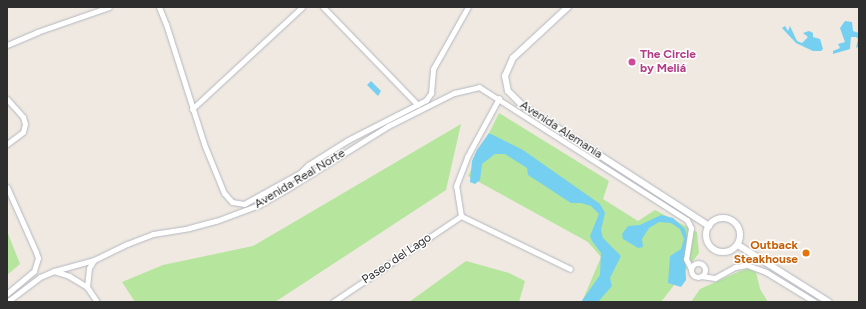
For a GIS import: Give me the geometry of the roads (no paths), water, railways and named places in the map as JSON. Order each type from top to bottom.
[{"type":"street","points":[[7,45],[37,32],[109,7]]},
{"type":"street","points":[[158,7],[166,24],[204,144],[224,193],[232,202],[244,204],[300,173],[308,165],[348,140],[418,105],[429,97],[433,70],[468,7]]},
{"type":"street","points":[[192,109],[302,7]]},
{"type":"street","points":[[323,7],[418,105]]},
{"type":"street","name":"Avenida Alemania","points":[[568,7],[513,58],[506,76],[508,91],[522,105],[709,226]]},
{"type":"street","name":"Avenida Real Norte","points":[[7,302],[40,277],[54,271],[94,260],[153,234],[189,228],[216,221],[259,205],[388,126],[454,93],[479,87],[499,98],[687,220],[691,228],[686,256],[688,264],[693,267]]},
{"type":"street","points":[[499,98],[467,157],[456,186],[461,216],[570,269]]},
{"type":"street","points":[[7,99],[23,117],[25,124],[23,132],[7,144]]},
{"type":"street","points":[[7,187],[38,258],[34,271],[7,294]]},
{"type":"street","name":"Paseo del Lago","points":[[334,302],[461,216]]},
{"type":"street","points":[[720,218],[730,219],[735,222],[740,231],[740,241],[738,245],[730,251],[720,252],[711,248],[706,239],[709,226],[720,218]]},
{"type":"street","points":[[738,245],[829,302]]},
{"type":"street","points":[[87,287],[89,268],[94,260]]},
{"type":"street","points":[[703,274],[702,265],[693,267],[694,276],[703,274],[709,278],[719,278],[735,267],[747,265],[766,272],[815,302]]},
{"type":"street","points":[[54,271],[69,276],[87,287],[97,302]]},
{"type":"water","points":[[845,21],[852,22],[853,31],[859,33],[859,46],[856,48],[858,39],[856,37],[851,37],[850,49],[833,54],[833,51],[840,48],[838,44],[845,42],[840,28]]},
{"type":"water","points":[[785,26],[788,31],[790,26],[797,41],[802,43],[808,37],[803,33],[809,31],[813,33],[813,37],[820,39],[823,49],[821,51],[813,51],[796,43],[782,28]]},
{"type":"water","points":[[371,81],[381,91],[378,96],[367,85]]},
{"type":"water","points":[[489,133],[523,150],[600,204],[605,213],[601,230],[603,238],[621,256],[610,278],[612,286],[598,302],[581,302],[600,275],[601,253],[590,236],[599,214],[591,206],[581,203],[571,203],[528,175],[527,168],[505,154],[495,154],[482,164],[480,180],[475,184],[470,182],[472,161],[477,150]]},
{"type":"water","points":[[661,215],[673,218],[685,229],[687,237],[685,258],[686,280],[681,287],[668,283],[670,256],[681,249],[684,239],[680,229],[671,223],[659,222],[649,228],[642,239],[643,247],[638,248],[623,239],[622,234],[628,226],[640,225]]},
{"type":"place","name":"The Circle by Meliá","points":[[632,62]]},
{"type":"place","name":"Outback Steakhouse","points":[[806,253]]}]
